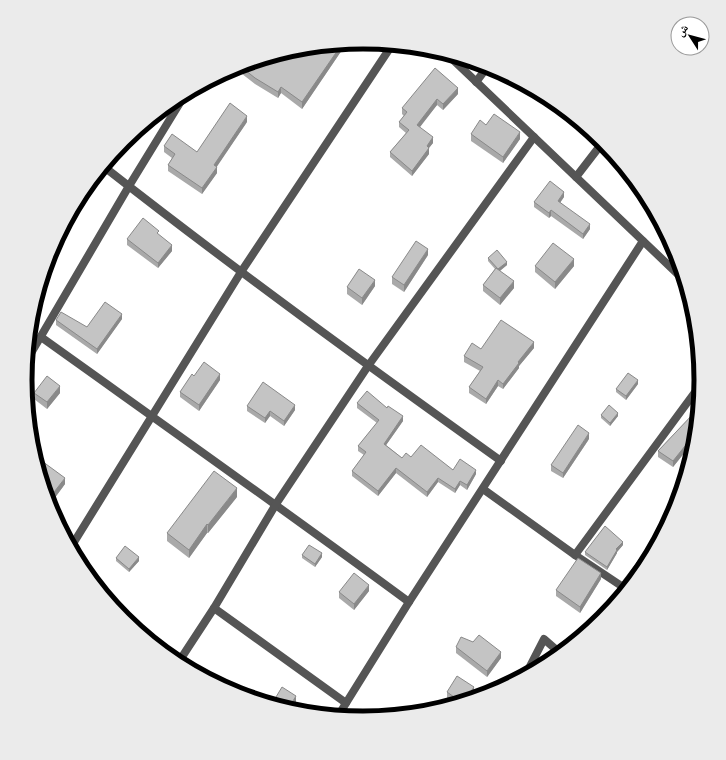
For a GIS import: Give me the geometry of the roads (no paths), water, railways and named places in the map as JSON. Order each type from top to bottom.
[{"type":"street","points":[[74,542],[241,272],[388,50]]},
{"type":"street","points":[[456,62],[675,270]]},
{"type":"street","points":[[476,82],[484,72]]},
{"type":"street","points":[[34,349],[128,186],[178,106]]},
{"type":"street","points":[[182,657],[214,608],[276,504],[368,366],[534,137]]},
{"type":"street","points":[[576,177],[599,148]]},
{"type":"street","points":[[107,170],[241,272],[368,366],[501,461]]},
{"type":"street","points":[[342,710],[409,602],[643,241]]},
{"type":"street","points":[[41,337],[276,504],[409,602]]},
{"type":"street","points":[[575,555],[693,394]]},
{"type":"street","points":[[483,489],[575,555],[622,586]]},
{"type":"street","points":[[214,608],[346,703]]},
{"type":"street","points":[[531,665],[544,640],[555,649]]}]
